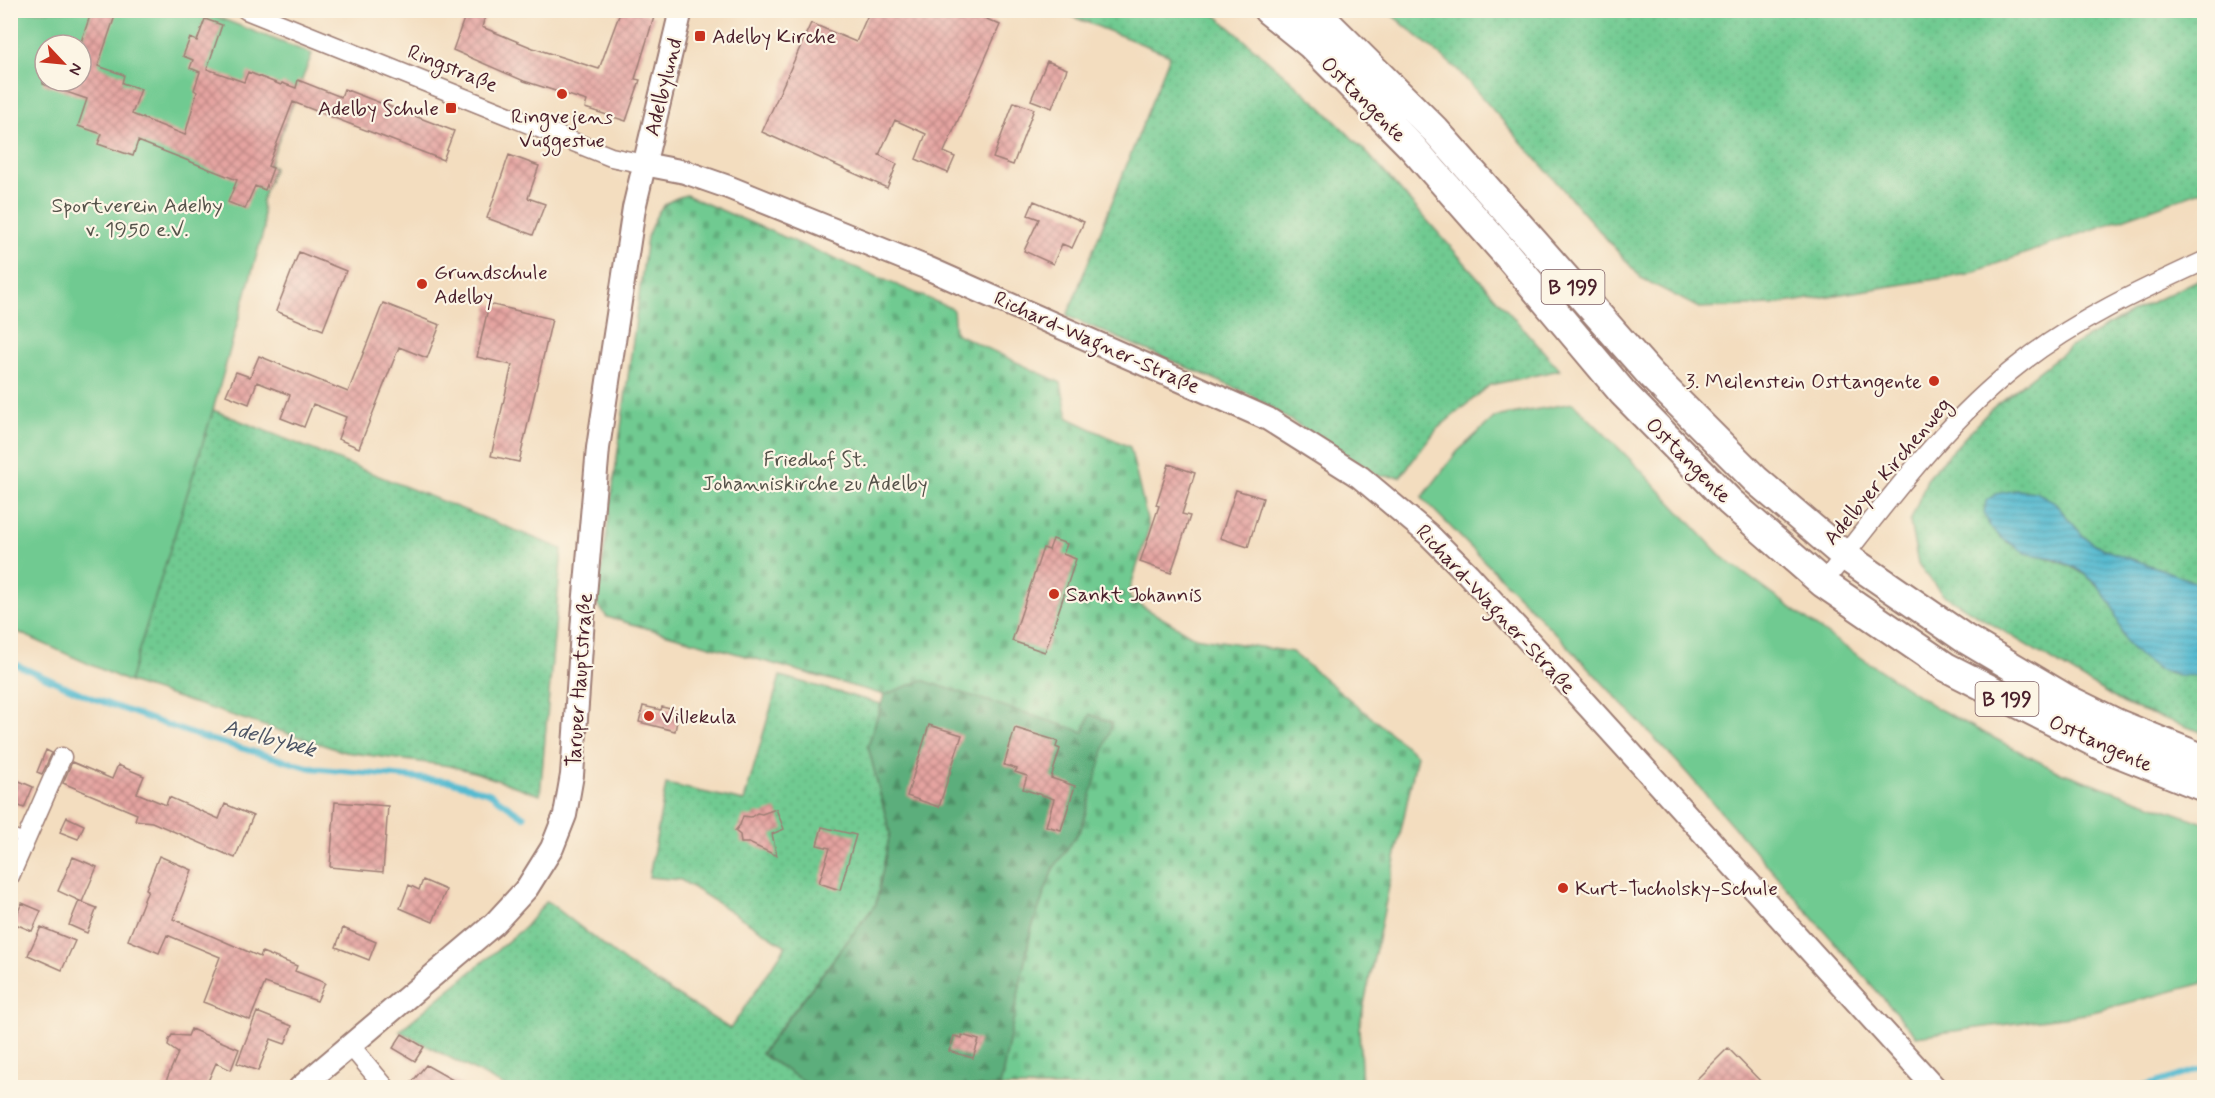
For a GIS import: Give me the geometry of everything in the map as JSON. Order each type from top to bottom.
[{"type":"main road","name":"Osttangente","points":[[1268,10],[1310,44],[1412,147],[1508,256],[1623,393],[1730,502],[1823,584],[1946,667],[2106,748],[2205,787]]},
{"type":"main road","name":"Osttangente","points":[[1310,10],[1329,25],[1435,130],[1651,375],[1756,480],[1845,556],[1964,638],[2065,698],[2118,724],[2205,759]]},
{"type":"street","name":"Ringstraße","points":[[246,10],[611,157],[644,164]]},
{"type":"street","name":"Adelbylund","points":[[644,164],[681,10]]},
{"type":"street","name":"Taruper Hauptstraße","points":[[300,1088],[494,924],[527,888],[552,848],[565,815],[572,775],[598,448],[634,208],[644,164]]},
{"type":"street","name":"Richard-Wagner-Straße","points":[[644,164],[685,172],[728,187],[956,280],[1268,419],[1360,477],[1428,534],[1468,574],[1935,1088]]},
{"type":"street","name":"Adelbyer Kirchenweg","points":[[1823,584],[1938,440],[1983,395],[2022,362],[2070,330],[2138,291],[2205,261]]},
{"type":"street","points":[[10,876],[18,836],[62,757]]},
{"type":"street","points":[[351,1045],[386,1088]]},
{"type":"green space","name":"Sportverein Adelby v. 1950 e.V.","points":[[11,11],[202,11],[312,54],[269,165],[274,168],[262,200],[264,229],[213,410],[129,682],[11,629]]},
{"type":"green space","points":[[1058,11],[1211,11],[1320,106],[1369,155],[1560,370],[1490,385],[1437,429],[1400,477],[1379,476],[1247,393],[1067,316],[1170,55]]},
{"type":"green space","points":[[1387,11],[2204,11],[2204,190],[1968,274],[1772,305],[1699,308],[1641,278],[1457,69]]},
{"type":"green space","name":"Friedhof St. Johanniskirche zu Adelby","points":[[686,195],[953,309],[955,333],[1061,383],[1068,418],[1130,447],[1149,528],[1129,592],[1130,599],[1194,637],[1292,652],[1417,755],[1359,1028],[1362,1087],[1000,1087],[1031,931],[1053,869],[1081,829],[1112,723],[1090,714],[1084,732],[922,680],[884,695],[607,617],[597,604],[647,237],[664,205]]},
{"type":"green space","points":[[2204,277],[2204,589],[2194,582],[2105,550],[2085,538],[2053,501],[2025,552],[2063,563],[2086,575],[2104,593],[2112,605],[2127,643],[2152,664],[2171,673],[2204,676],[2204,733],[2126,705],[1942,594],[1918,564],[1910,522],[1928,477],[1990,410],[2070,347],[2130,313]]},
{"type":"green space","points":[[1573,403],[1635,464],[1722,557],[1829,636],[1937,708],[2055,770],[2204,823],[2204,983],[2085,1014],[1916,1036],[1679,764],[1565,643],[1422,498],[1457,452],[1495,417]]},
{"type":"green space","points":[[213,410],[562,549],[540,795],[450,766],[345,752],[129,682]]},
{"type":"green space","points":[[780,676],[881,704],[868,746],[890,833],[876,904],[761,1053],[812,1087],[506,1087],[399,1031],[525,927],[547,901],[629,965],[730,1029],[786,946],[681,880],[649,877],[666,784],[744,801]]},
{"type":"green space","points":[[922,680],[1084,731],[1090,714],[1113,723],[1081,829],[1053,869],[1031,931],[1000,1087],[812,1087],[761,1054],[876,904],[890,833],[868,746],[884,695]]},
{"type":"water","points":[[2017,490],[2036,492],[2053,501],[2085,538],[2105,550],[2194,582],[2204,589],[2204,676],[2178,675],[2159,669],[2141,658],[2126,643],[2112,605],[2096,583],[2076,568],[2053,558],[2025,553],[2003,539],[1990,527],[1984,513],[1986,501],[1996,494]]},
{"type":"building","points":[[92,10],[117,10],[98,66],[124,75],[122,83],[141,89],[132,114],[185,135],[200,72],[190,68],[193,60],[183,56],[190,38],[197,41],[205,19],[222,25],[207,69],[244,82],[248,72],[281,85],[282,83],[296,88],[298,80],[341,97],[344,89],[454,131],[443,160],[293,102],[268,166],[273,168],[265,190],[255,186],[245,209],[228,202],[237,180],[138,141],[133,156],[98,144],[102,134],[78,126],[87,99],[69,93],[93,93],[93,33],[84,33]]},
{"type":"building","points":[[467,10],[487,10],[482,27],[533,48],[599,69],[621,10],[636,10],[654,17],[635,79],[640,80],[626,121],[585,108],[587,101],[524,81],[453,50]]},
{"type":"building","points":[[870,10],[967,10],[1000,25],[944,152],[955,157],[948,173],[916,159],[926,134],[895,120],[879,155],[897,164],[887,188],[762,132],[811,23],[856,42]]},
{"type":"building","points":[[1047,61],[1067,69],[1052,108],[1031,100]]},
{"type":"building","points":[[1014,102],[1034,109],[1013,165],[993,158]]},
{"type":"building","points":[[509,155],[539,166],[528,198],[545,204],[533,235],[487,218]]},
{"type":"building","points":[[1034,201],[1084,222],[1072,248],[1062,244],[1053,264],[1024,251],[1039,219],[1028,215]]},
{"type":"building","points":[[299,252],[346,271],[323,330],[276,311]]},
{"type":"building","points":[[383,303],[440,325],[427,358],[399,347],[359,448],[338,439],[346,417],[313,404],[304,427],[281,418],[290,395],[257,382],[249,404],[226,395],[236,372],[250,377],[259,356],[348,392]]},
{"type":"building","points":[[489,304],[552,319],[519,462],[491,456],[512,365],[477,357]]},
{"type":"building","points":[[1169,464],[1195,473],[1182,514],[1190,516],[1171,573],[1140,562],[1159,506],[1156,505]]},
{"type":"building","points":[[1236,490],[1263,498],[1248,547],[1220,538]]},
{"type":"building","name":"Sankt Johannis","points":[[1053,539],[1067,544],[1063,554],[1076,559],[1045,652],[1012,641],[1043,548],[1049,550]]},
{"type":"building","points":[[643,706],[679,711],[675,731],[639,722]]},
{"type":"building","points":[[929,725],[962,735],[939,807],[907,796]]},
{"type":"building","points":[[1015,728],[1058,741],[1056,747],[1060,749],[1051,778],[1075,786],[1061,830],[1046,826],[1054,799],[1023,789],[1027,776],[1015,772],[1017,769],[1004,765]]},
{"type":"building","points":[[46,750],[52,753],[42,774],[37,772]]},
{"type":"building","points":[[72,762],[112,779],[118,765],[144,776],[137,793],[166,805],[169,797],[219,819],[225,804],[253,816],[235,858],[152,822],[135,820],[137,814],[63,783]]},
{"type":"building","points":[[10,777],[33,787],[24,808],[10,802]]},
{"type":"building","points":[[335,802],[388,806],[383,872],[330,867]]},
{"type":"building","points":[[776,809],[784,829],[772,834],[777,856],[749,843],[741,843],[740,835],[735,831],[743,816],[751,817],[757,813],[762,814]]},
{"type":"building","points":[[67,817],[84,825],[78,839],[60,832]]},
{"type":"building","points":[[822,827],[856,835],[840,890],[819,883],[830,848],[817,845]]},
{"type":"building","points":[[159,856],[192,870],[173,919],[260,957],[262,952],[297,966],[295,971],[325,983],[317,1001],[265,983],[250,1020],[203,1002],[220,957],[167,935],[159,953],[128,940]]},
{"type":"building","points":[[73,857],[97,867],[82,902],[58,891]]},
{"type":"building","points":[[423,880],[446,890],[433,922],[400,908],[409,885],[419,890]]},
{"type":"building","points":[[79,901],[97,908],[87,933],[69,925]]},
{"type":"building","points":[[22,903],[41,911],[32,931],[13,923]]},
{"type":"building","points":[[41,927],[75,941],[62,970],[28,955]]},
{"type":"building","points":[[343,928],[376,942],[369,960],[336,947]]},
{"type":"building","points":[[257,1012],[292,1026],[285,1044],[271,1039],[258,1071],[237,1063]]},
{"type":"building","points":[[191,1029],[239,1049],[231,1070],[216,1063],[205,1088],[163,1088],[178,1053],[168,1046],[169,1040],[172,1035],[188,1036]]},
{"type":"building","points":[[402,1034],[424,1047],[415,1061],[393,1048]]},
{"type":"building","points":[[962,1035],[979,1040],[973,1058],[949,1051],[954,1036],[962,1038]]},
{"type":"building","points":[[1728,1048],[1767,1088],[1688,1088]]},
{"type":"building","points":[[426,1065],[467,1088],[407,1088]]},
{"type":"waterway","name":"Adelbybek","points":[[10,662],[92,698],[198,736],[311,768],[449,781],[489,793],[524,817]]},
{"type":"waterway","points":[[2139,1088],[2204,1068]]},
{"type":"place","name":"Adelby Kirche","points":[[700,36]]},
{"type":"place","name":"Ringvejens Vuggestue","points":[[562,94]]},
{"type":"place","name":"Adelby Schule","points":[[451,108]]},
{"type":"place","name":"Grundschule Adelby","points":[[422,284]]},
{"type":"place","name":"3. Meilenstein Osttangente","points":[[1934,381]]},
{"type":"place","name":"Sankt Johannis","points":[[1054,594]]},
{"type":"place","name":"Villekula","points":[[649,716]]},
{"type":"place","name":"Kurt-Tucholsky-Schule","points":[[1563,888]]}]
